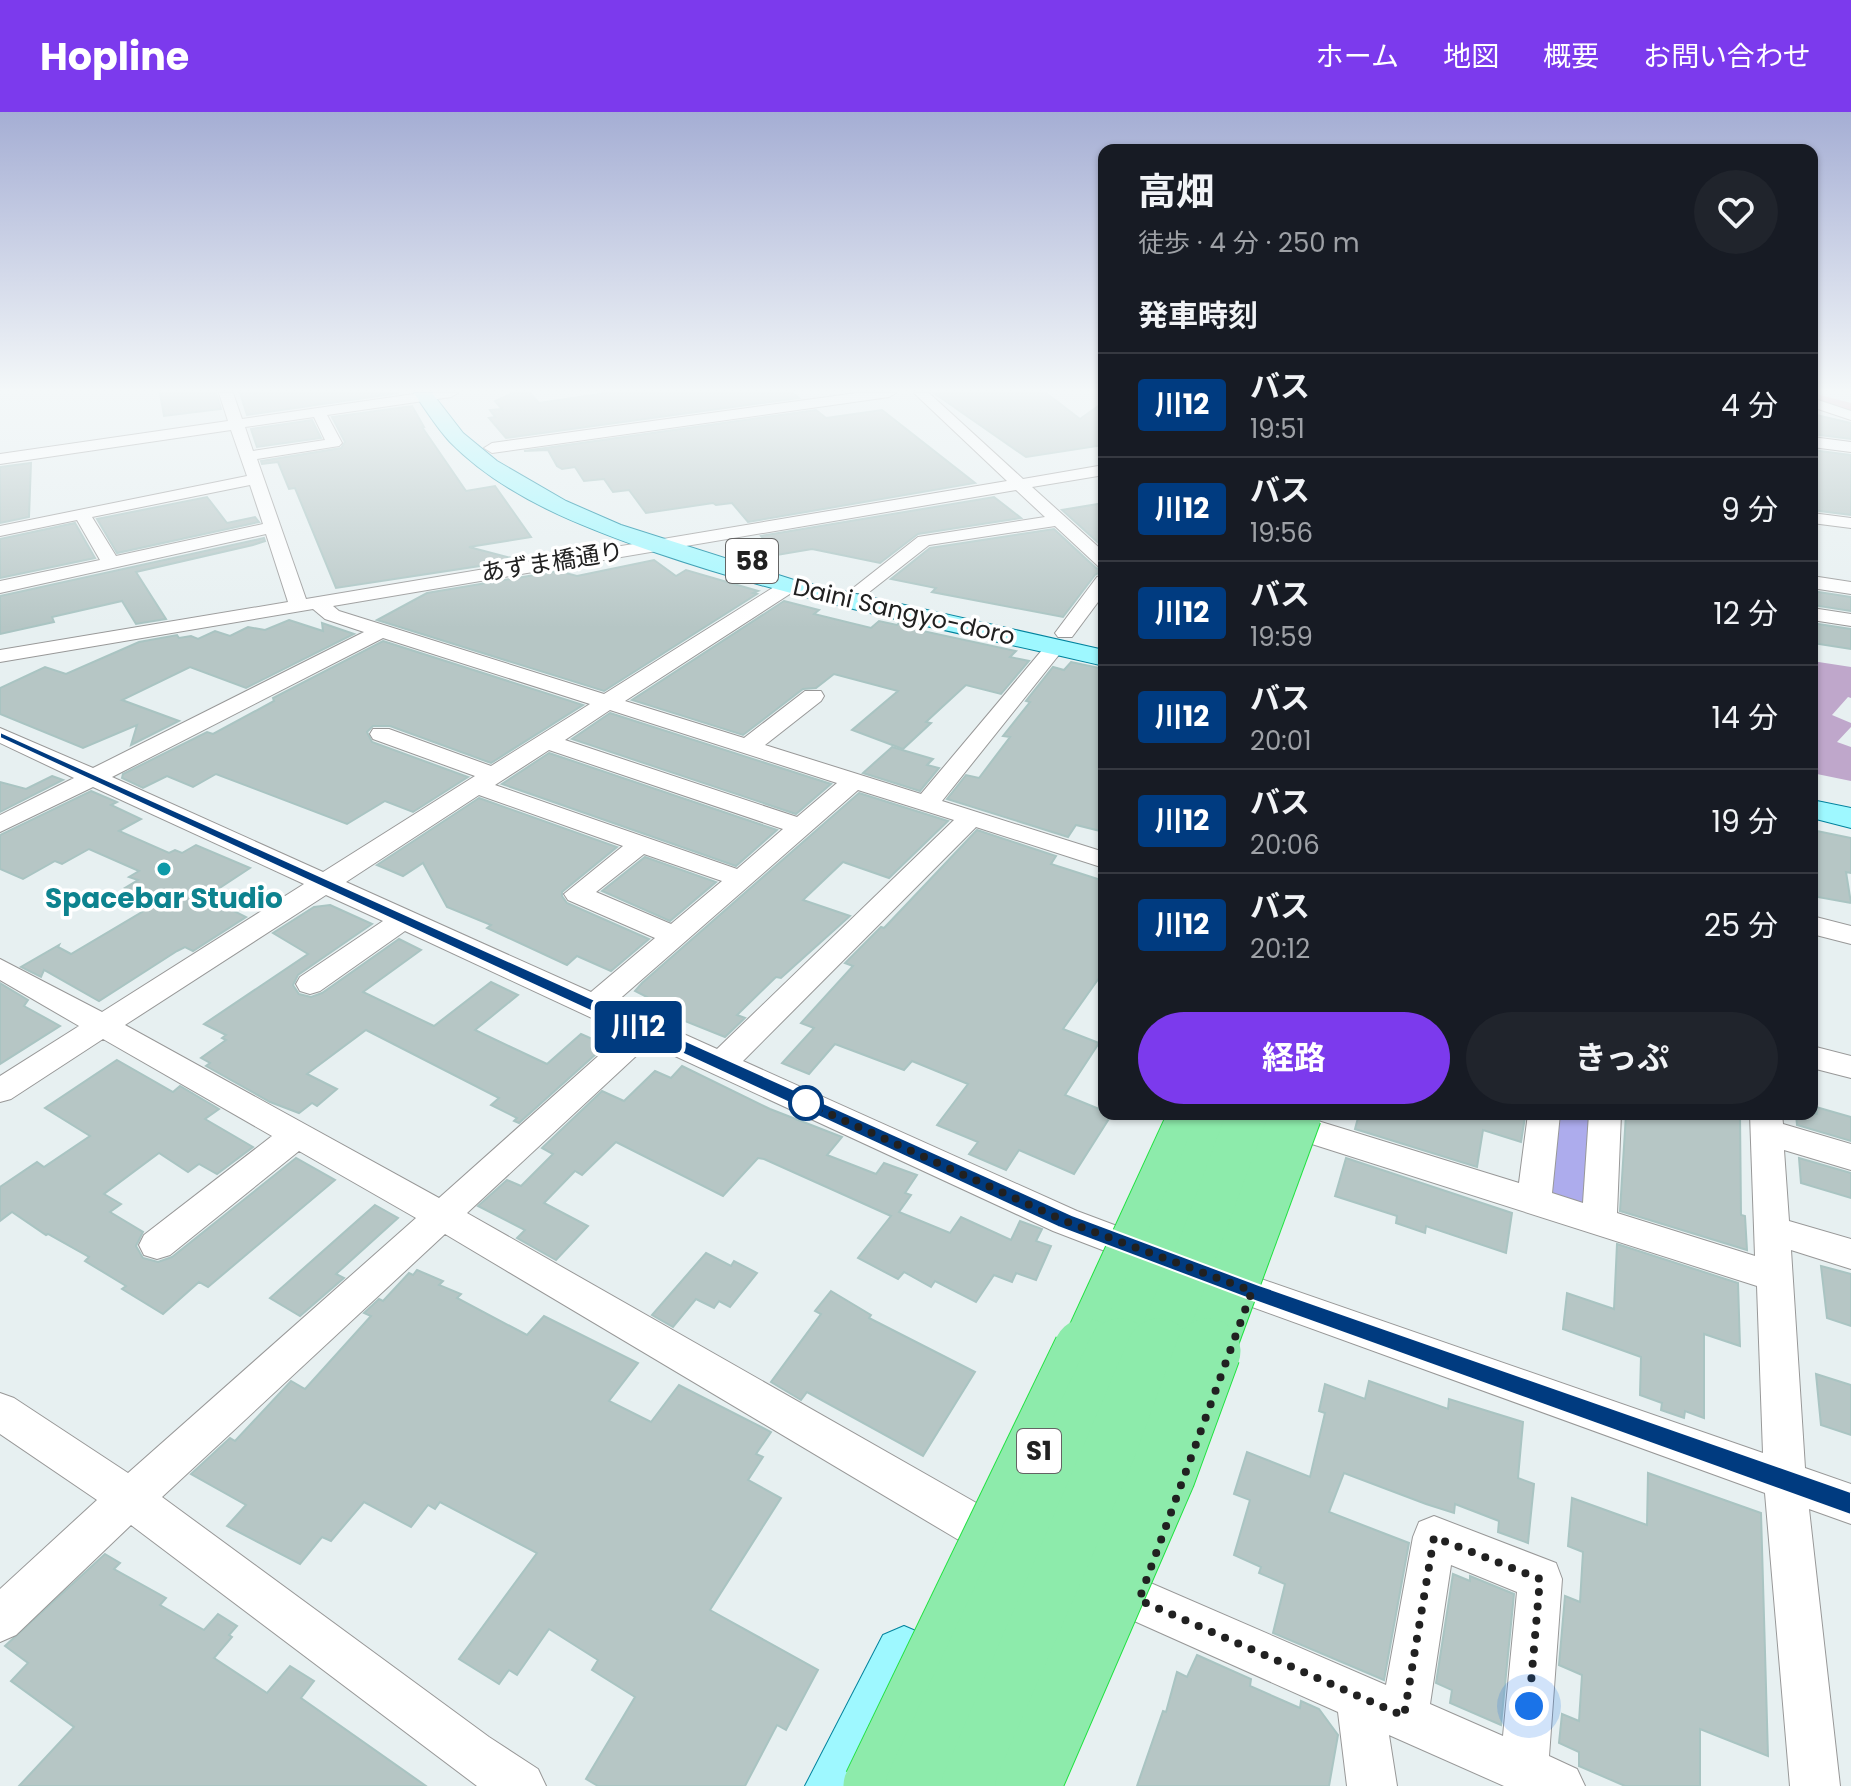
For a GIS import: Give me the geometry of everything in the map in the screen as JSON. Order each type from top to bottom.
[{"type":"highway","name":"S1","points":[[876,1786],[1060,1408],[1192,1120]]},
{"type":"highway","points":[[918,1786],[1199,1181],[1222,1120]]},
{"type":"highway","points":[[974,1786],[1208,1236],[1290,1120]]},
{"type":"highway","points":[[1028,1786],[1163,1474],[1290,1120]]},
{"type":"main road","name":"Daini Sangyo-doro","points":[[500,471],[558,506],[654,545],[789,586],[1060,640],[1098,641]]},
{"type":"main road","name":"Daini Sangyo-doro","points":[[532,471],[583,500],[682,541],[1060,640],[1098,656]]},
{"type":"main road","points":[[1818,792],[1851,799]]},
{"type":"main road","points":[[1818,810],[1851,818]]},
{"type":"main road","points":[[837,1786],[1115,1240],[1171,1120]]},
{"type":"main road","points":[[1063,1786],[1139,1600],[1252,1291],[1291,1120]]},
{"type":"street","points":[[253,471],[273,527],[308,603],[332,615],[1098,858]]},
{"type":"street","points":[[1005,471],[1098,557]]},
{"type":"street","name":"あずま橋通り","points":[[0,656],[1097,471]]},
{"type":"street","points":[[0,531],[256,479]]},
{"type":"street","points":[[82,514],[111,563]]},
{"type":"street","points":[[1818,519],[1851,523]]},
{"type":"street","points":[[861,589],[924,541],[1058,520]]},
{"type":"street","points":[[0,587],[273,527]]},
{"type":"street","points":[[1818,583],[1851,588]]},
{"type":"street","points":[[0,1091],[789,586]]},
{"type":"street","points":[[927,803],[1098,589]]},
{"type":"street","points":[[1818,615],[1851,620]]},
{"type":"street","points":[[0,825],[381,631]]},
{"type":"street","points":[[749,746],[813,696]]},
{"type":"street","points":[[381,734],[641,844],[741,879]]},
{"type":"street","points":[[0,735],[1051,1215],[1252,1291],[1851,1504]]},
{"type":"street","points":[[546,741],[801,827]]},
{"type":"street","points":[[594,1006],[855,780]]},
{"type":"street","points":[[721,1064],[971,818]]},
{"type":"street","points":[[641,844],[577,894],[675,936]]},
{"type":"street","points":[[310,984],[404,919]]},
{"type":"street","points":[[1818,927],[1851,935]]},
{"type":"street","points":[[0,968],[444,1217],[972,1524]]},
{"type":"street","points":[[0,1619],[129,1498],[444,1217],[645,1031]]},
{"type":"street","points":[[1818,1059],[1851,1067]]},
{"type":"street","points":[[1297,1120],[1534,1201],[1775,1277]]},
{"type":"street","points":[[1534,1201],[1543,1120]]},
{"type":"street","points":[[1599,1221],[1605,1120]]},
{"type":"street","points":[[1815,1786],[1785,1481],[1766,1123],[1851,1157]]},
{"type":"street","points":[[157,1245],[297,1134]]},
{"type":"street","points":[[1772,1230],[1851,1254]]},
{"type":"street","points":[[0,1411],[129,1498],[472,1754],[521,1786]]},
{"type":"street","points":[[1139,1600],[1542,1778],[1540,1579],[1434,1537],[1404,1716]]},
{"type":"street","points":[[1360,1698],[1372,1786]]},
{"type":"shaded area","points":[[1818,662],[1851,667],[1851,698],[1848,697],[1832,715],[1851,723],[1837,742],[1851,747],[1851,781],[1818,774]]},
{"type":"shaded area","points":[[1555,1120],[1591,1120],[1584,1203],[1578,1206],[1549,1193]]},
{"type":"building","points":[[0,471],[31,471],[29,517],[0,523]]},
{"type":"building","points":[[282,471],[452,471],[466,491],[495,486],[531,537],[469,547],[519,560],[336,588],[295,488],[289,489]]},
{"type":"building","points":[[578,471],[960,471],[975,483],[748,522],[732,503],[646,513],[629,490],[613,492],[604,479],[584,481]]},
{"type":"building","points":[[1818,471],[1851,471],[1851,515],[1818,511]]},
{"type":"building","points":[[207,497],[227,523],[255,517],[259,522],[117,553],[97,519]]},
{"type":"building","points":[[994,497],[1021,518],[918,534],[880,563],[812,549],[777,555],[761,536]]},
{"type":"building","points":[[1098,504],[1098,543],[1062,510]]},
{"type":"building","points":[[75,523],[95,558],[0,578],[0,539]]},
{"type":"building","points":[[1054,529],[1098,568],[1098,573],[1063,617],[932,592],[936,588],[891,579],[930,548]]},
{"type":"building","points":[[264,538],[265,541],[253,545],[136,572],[166,619],[136,624],[122,601],[52,617],[54,622],[0,634],[0,596]]},
{"type":"building","points":[[654,560],[676,576],[686,570],[758,591],[604,691],[377,620],[427,593],[558,571],[577,576]]},
{"type":"building","points":[[1818,592],[1851,597],[1851,611],[1818,606]]},
{"type":"building","points":[[784,601],[819,610],[814,614],[871,628],[879,621],[919,627],[918,630],[1016,651],[1010,657],[1029,661],[1001,694],[966,685],[926,722],[931,723],[903,749],[852,730],[898,691],[834,674],[816,688],[803,689],[743,735],[632,700]]},
{"type":"building","points":[[289,620],[323,631],[322,623],[354,634],[246,688],[190,667],[122,700],[179,721],[131,745],[137,725],[83,748],[0,714],[0,688],[45,667],[66,674],[139,642],[177,635],[179,638],[191,636],[198,639],[215,631],[230,636],[248,627],[265,630]]},
{"type":"building","points":[[1818,624],[1851,629],[1851,649],[1818,644]]},
{"type":"building","points":[[383,641],[583,705],[491,763],[390,726],[373,726],[367,732],[372,742],[468,777],[413,812],[385,801],[347,824],[216,774],[193,787],[167,776],[143,788],[122,778],[123,774],[207,732],[213,734],[274,701],[273,698]]},
{"type":"building","points":[[1071,662],[1098,668],[1098,830],[1076,825],[1068,837],[947,799],[966,775],[979,778],[1010,737],[1003,736],[1030,702],[1026,701],[1053,667],[1064,670]]},
{"type":"building","points":[[610,713],[831,784],[796,814],[572,739]]},
{"type":"building","points":[[892,747],[933,759],[927,765],[939,768],[920,791],[863,773]]},
{"type":"building","points":[[549,753],[777,830],[736,866],[502,784]]},
{"type":"building","points":[[52,776],[63,780],[0,812],[0,782],[26,789]]},
{"type":"building","points":[[91,791],[117,802],[111,805],[141,819],[119,831],[169,853],[175,850],[182,853],[196,845],[250,868],[206,897],[246,917],[193,951],[185,947],[177,951],[99,1001],[44,970],[41,977],[21,967],[59,945],[71,954],[157,903],[125,888],[138,880],[129,877],[139,871],[89,849],[62,864],[55,861],[23,879],[0,869],[0,835]]},
{"type":"building","points":[[859,793],[948,821],[889,878],[843,862],[803,900],[850,916],[781,978],[776,977],[737,1015],[745,1018],[725,1037],[640,1003],[647,997],[635,991],[642,983]]},
{"type":"building","points":[[479,798],[617,847],[562,892],[562,896],[567,903],[649,939],[611,971],[577,956],[567,965],[487,928],[491,925],[447,907],[423,863],[403,876],[377,865]]},
{"type":"building","points":[[977,830],[1056,856],[1051,864],[1098,879],[1098,979],[1063,1029],[1098,1045],[1065,1095],[1098,1109],[1098,1120],[1108,1120],[1074,1174],[1019,1150],[1006,1170],[969,1154],[978,1142],[937,1125],[968,1084],[912,1061],[904,1070],[835,1044],[809,1074],[782,1063],[814,1028],[801,1023],[853,966],[845,963],[881,927],[884,928]]},
{"type":"building","points":[[1818,831],[1851,838],[1851,873],[1846,872],[1851,903],[1818,897]]},
{"type":"building","points":[[645,857],[716,882],[670,921],[602,891]]},
{"type":"building","points":[[330,905],[372,924],[298,975],[293,985],[299,994],[311,997],[322,993],[399,939],[421,950],[363,992],[434,1026],[491,982],[518,995],[475,1030],[547,1064],[581,1034],[606,1045],[519,1123],[514,1121],[517,1118],[491,1105],[499,1098],[366,1030],[307,1074],[337,1089],[317,1106],[312,1103],[299,1113],[270,1102],[206,1066],[210,1063],[201,1058],[226,1040],[222,1038],[226,1035],[204,1024],[308,954],[273,933],[314,907]]},
{"type":"building","points":[[0,983],[28,1000],[24,1006],[60,1026],[0,1064]]},
{"type":"building","points":[[117,1060],[173,1092],[180,1086],[219,1109],[205,1119],[253,1147],[217,1174],[199,1164],[188,1172],[159,1153],[104,1194],[121,1204],[110,1212],[143,1232],[136,1246],[143,1258],[158,1262],[172,1257],[296,1158],[335,1180],[208,1287],[199,1282],[163,1314],[85,1261],[89,1257],[46,1235],[12,1212],[0,1221],[0,1187],[37,1162],[44,1167],[90,1136],[45,1108]]},
{"type":"building","points":[[682,1066],[770,1109],[842,1137],[827,1155],[876,1174],[884,1163],[917,1175],[905,1193],[911,1195],[899,1212],[950,1233],[961,1217],[1011,1240],[1020,1221],[1042,1229],[1036,1241],[1051,1246],[1036,1280],[1016,1273],[1012,1282],[994,1275],[976,1302],[935,1281],[931,1287],[904,1272],[898,1279],[858,1258],[891,1216],[758,1158],[723,1196],[616,1142],[582,1175],[575,1171],[544,1203],[588,1226],[556,1260],[517,1238],[525,1230],[478,1206],[507,1180],[521,1186],[553,1154],[542,1148],[602,1091],[624,1101],[655,1071],[671,1078]]},
{"type":"building","points":[[1818,1108],[1851,1117],[1851,1141],[1797,1125],[1797,1120],[1818,1120]]},
{"type":"building","points":[[1357,1120],[1525,1120],[1521,1142],[1483,1130],[1477,1167],[1355,1129]]},
{"type":"building","points":[[1626,1120],[1740,1120],[1741,1215],[1745,1216],[1747,1250],[1620,1211]]},
{"type":"building","points":[[1346,1158],[1512,1213],[1506,1253],[1426,1226],[1425,1233],[1396,1223],[1397,1216],[1335,1196]]},
{"type":"building","points":[[1799,1158],[1851,1173],[1851,1198],[1801,1183]]},
{"type":"building","points":[[375,1205],[398,1218],[336,1274],[344,1278],[300,1316],[270,1298]]},
{"type":"building","points":[[1617,1244],[1738,1283],[1740,1346],[1704,1334],[1704,1418],[1685,1411],[1684,1418],[1661,1410],[1662,1403],[1640,1395],[1641,1357],[1563,1329],[1567,1293],[1614,1309]]},
{"type":"building","points":[[706,1253],[731,1266],[734,1261],[757,1273],[730,1307],[719,1301],[714,1308],[696,1299],[673,1327],[652,1315]]},
{"type":"building","points":[[1821,1266],[1851,1274],[1851,1326],[1827,1318]]},
{"type":"building","points":[[417,1270],[443,1281],[439,1285],[461,1294],[457,1298],[527,1335],[544,1316],[638,1363],[609,1401],[651,1422],[679,1385],[771,1432],[756,1454],[763,1457],[748,1480],[781,1498],[710,1610],[818,1670],[786,1730],[777,1725],[745,1786],[598,1786],[586,1779],[635,1697],[592,1670],[598,1660],[549,1629],[517,1675],[509,1670],[499,1684],[459,1659],[537,1553],[440,1502],[435,1509],[428,1505],[411,1527],[364,1502],[331,1541],[322,1537],[300,1564],[227,1526],[246,1505],[191,1474],[230,1438],[235,1441],[291,1381],[305,1389],[371,1316],[364,1313],[379,1299],[383,1301],[409,1273],[413,1275]]},
{"type":"building","points":[[831,1291],[871,1315],[869,1318],[975,1372],[923,1456],[807,1392],[801,1400],[771,1382],[821,1314],[815,1311]]},
{"type":"building","points":[[1816,1374],[1851,1385],[1851,1435],[1821,1425]]},
{"type":"building","points":[[1369,1381],[1448,1409],[1449,1399],[1523,1422],[1518,1478],[1534,1484],[1528,1543],[1498,1532],[1499,1521],[1455,1504],[1454,1513],[1344,1473],[1329,1512],[1409,1543],[1384,1680],[1273,1633],[1285,1584],[1259,1573],[1261,1567],[1234,1555],[1250,1500],[1234,1494],[1247,1452],[1310,1477],[1325,1413],[1319,1411],[1325,1384],[1365,1399]]},
{"type":"building","points":[[1648,1473],[1761,1513],[1768,1756],[1700,1729],[1700,1786],[1625,1786],[1579,1766],[1579,1752],[1559,1743],[1562,1714],[1579,1721],[1582,1675],[1559,1665],[1565,1596],[1580,1602],[1583,1552],[1568,1546],[1572,1498],[1647,1525]]},
{"type":"building","points":[[105,1554],[120,1563],[114,1569],[166,1598],[160,1605],[204,1630],[218,1614],[237,1626],[214,1658],[267,1693],[290,1666],[314,1681],[301,1698],[426,1786],[19,1786],[74,1727],[11,1681],[28,1663],[5,1646]]},
{"type":"building","points":[[1453,1574],[1470,1581],[1470,1576],[1514,1594],[1501,1725],[1450,1703],[1452,1690],[1436,1683]]},
{"type":"building","points":[[1197,1655],[1251,1679],[1250,1686],[1300,1708],[1301,1701],[1319,1709],[1338,1735],[1329,1786],[1137,1786],[1163,1711],[1166,1712],[1177,1672],[1187,1677]]},
{"type":"bus line","name":"川12","points":[[0,735],[1065,1221],[1252,1291],[1851,1504]]},
{"type":"place","name":"Spacebar Studio","points":[[164,869]]},
{"type":"route","points":[[806,1103],[1065,1221],[1252,1291],[1139,1600],[1404,1716],[1434,1537],[1540,1579],[1529,1706]]}]
